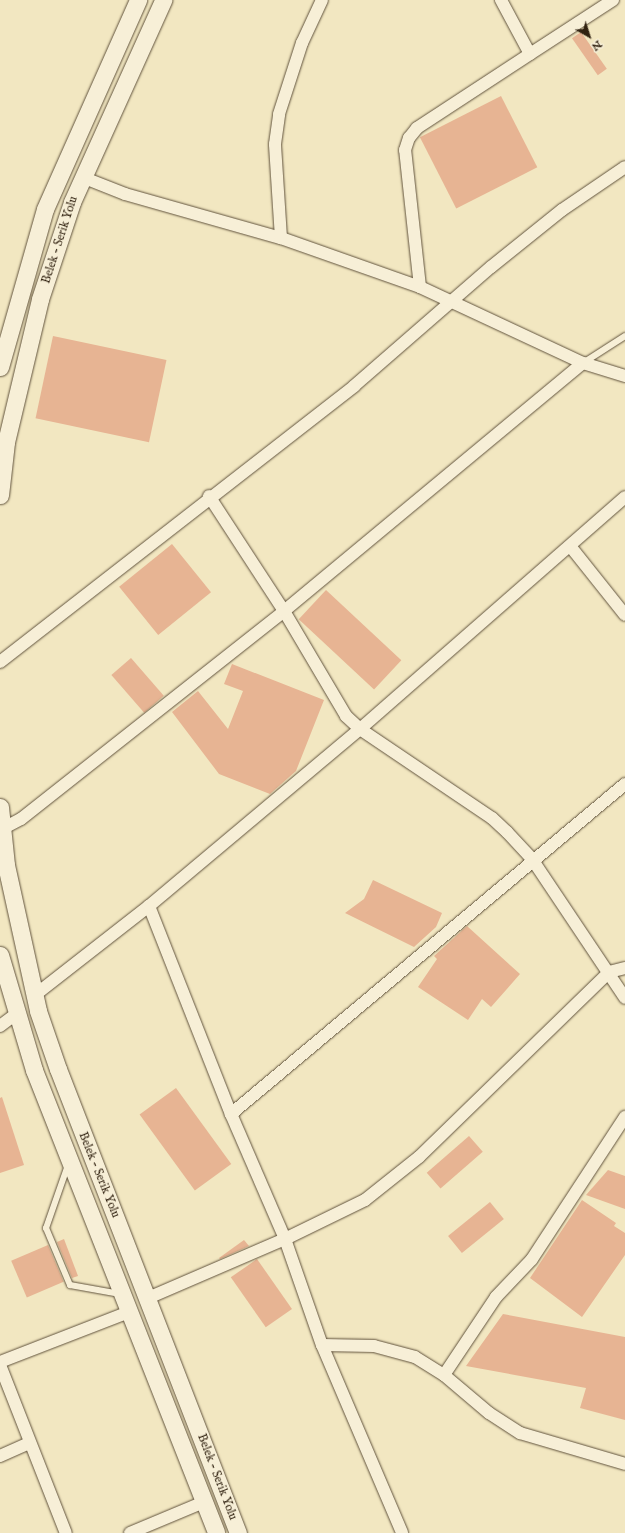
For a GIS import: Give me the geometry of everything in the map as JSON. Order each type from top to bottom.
[{"type":"main road","name":"Belek - Serik Yolu","points":[[0,368],[45,209],[138,0]]},
{"type":"main road","name":"Belek - Serik Yolu","points":[[0,495],[6,442],[40,299],[82,177],[163,0]]},
{"type":"main road","name":"Belek - Serik Yolu","points":[[0,807],[6,865],[35,994],[58,1069],[238,1533]]},
{"type":"main road","name":"Belek - Serik Yolu","points":[[0,956],[16,1014],[69,1159],[216,1533]]},
{"type":"street","points":[[281,238],[276,157],[278,120],[302,43],[322,0]]},
{"type":"street","points":[[501,0],[530,54]]},
{"type":"street","points":[[420,287],[406,150],[410,138],[417,128],[613,0]]},
{"type":"street","points":[[0,662],[209,496],[354,386],[562,210],[625,167]]},
{"type":"street","points":[[82,177],[125,194],[281,238],[420,287],[451,303],[583,363],[625,376]]},
{"type":"street","points":[[2,829],[21,820],[284,611],[583,363]]},
{"type":"street","points":[[209,496],[284,611],[337,704],[360,729],[492,818],[532,859],[625,998]]},
{"type":"street","points":[[35,994],[149,906],[360,729],[625,497]]},
{"type":"street","points":[[570,546],[625,615]]},
{"type":"street","points":[[231,1114],[532,859],[625,784]]},
{"type":"street","points":[[149,906],[231,1114],[285,1239],[322,1344],[402,1533]]},
{"type":"street","points":[[148,1298],[285,1239],[354,1206],[402,1172],[609,972],[625,968]]},
{"type":"street","points":[[0,1026],[16,1014]]},
{"type":"street","points":[[444,1374],[496,1297],[532,1259],[625,1117]]},
{"type":"street","points":[[66,1533],[29,1443],[0,1363],[129,1312]]},
{"type":"street","points":[[322,1344],[397,1350],[415,1357],[444,1374],[489,1413],[520,1433],[625,1464]]},
{"type":"street","points":[[0,1456],[29,1443]]},
{"type":"street","points":[[130,1533],[204,1502]]},
{"type":"lane","points":[[583,363],[625,336]]},
{"type":"lane","points":[[69,1159],[46,1228],[70,1285],[122,1294]]},
{"type":"building","points":[[581,32],[607,69],[598,75],[572,38]]},
{"type":"building","points":[[501,96],[537,167],[456,209],[420,137]]},
{"type":"building","points":[[53,336],[166,360],[149,442],[36,418]]},
{"type":"building","points":[[172,544],[211,592],[158,635],[119,587]]},
{"type":"building","points":[[326,590],[401,660],[374,689],[299,619]]},
{"type":"building","points":[[131,658],[164,696],[144,713],[111,675]]},
{"type":"building","points":[[232,664],[324,700],[296,771],[270,794],[219,774],[172,712],[198,691],[228,729],[243,691],[224,684]]},
{"type":"building","points":[[373,880],[442,913],[436,927],[414,947],[345,913],[364,899]]},
{"type":"building","points":[[467,926],[520,974],[491,1007],[482,999],[468,1020],[418,987],[437,959],[434,956]]},
{"type":"building","points":[[176,1088],[231,1164],[195,1190],[140,1114]]},
{"type":"building","points":[[2,1097],[24,1165],[0,1173],[0,1098]]},
{"type":"building","points":[[469,1136],[483,1152],[441,1189],[427,1173]]},
{"type":"building","points":[[608,1170],[625,1176],[625,1209],[586,1195]]},
{"type":"building","points":[[582,1200],[616,1223],[614,1226],[625,1233],[625,1255],[582,1317],[530,1278]]},
{"type":"building","points":[[490,1202],[504,1219],[462,1253],[448,1236]]},
{"type":"building","points":[[64,1239],[78,1276],[72,1278],[57,1242]]},
{"type":"building","points":[[244,1240],[249,1246],[220,1259],[219,1258]]},
{"type":"building","points":[[48,1245],[64,1282],[27,1297],[11,1261]]},
{"type":"building","points":[[257,1259],[292,1309],[266,1327],[231,1277]]},
{"type":"building","points":[[503,1314],[625,1337],[625,1420],[580,1408],[586,1388],[466,1366]]}]
